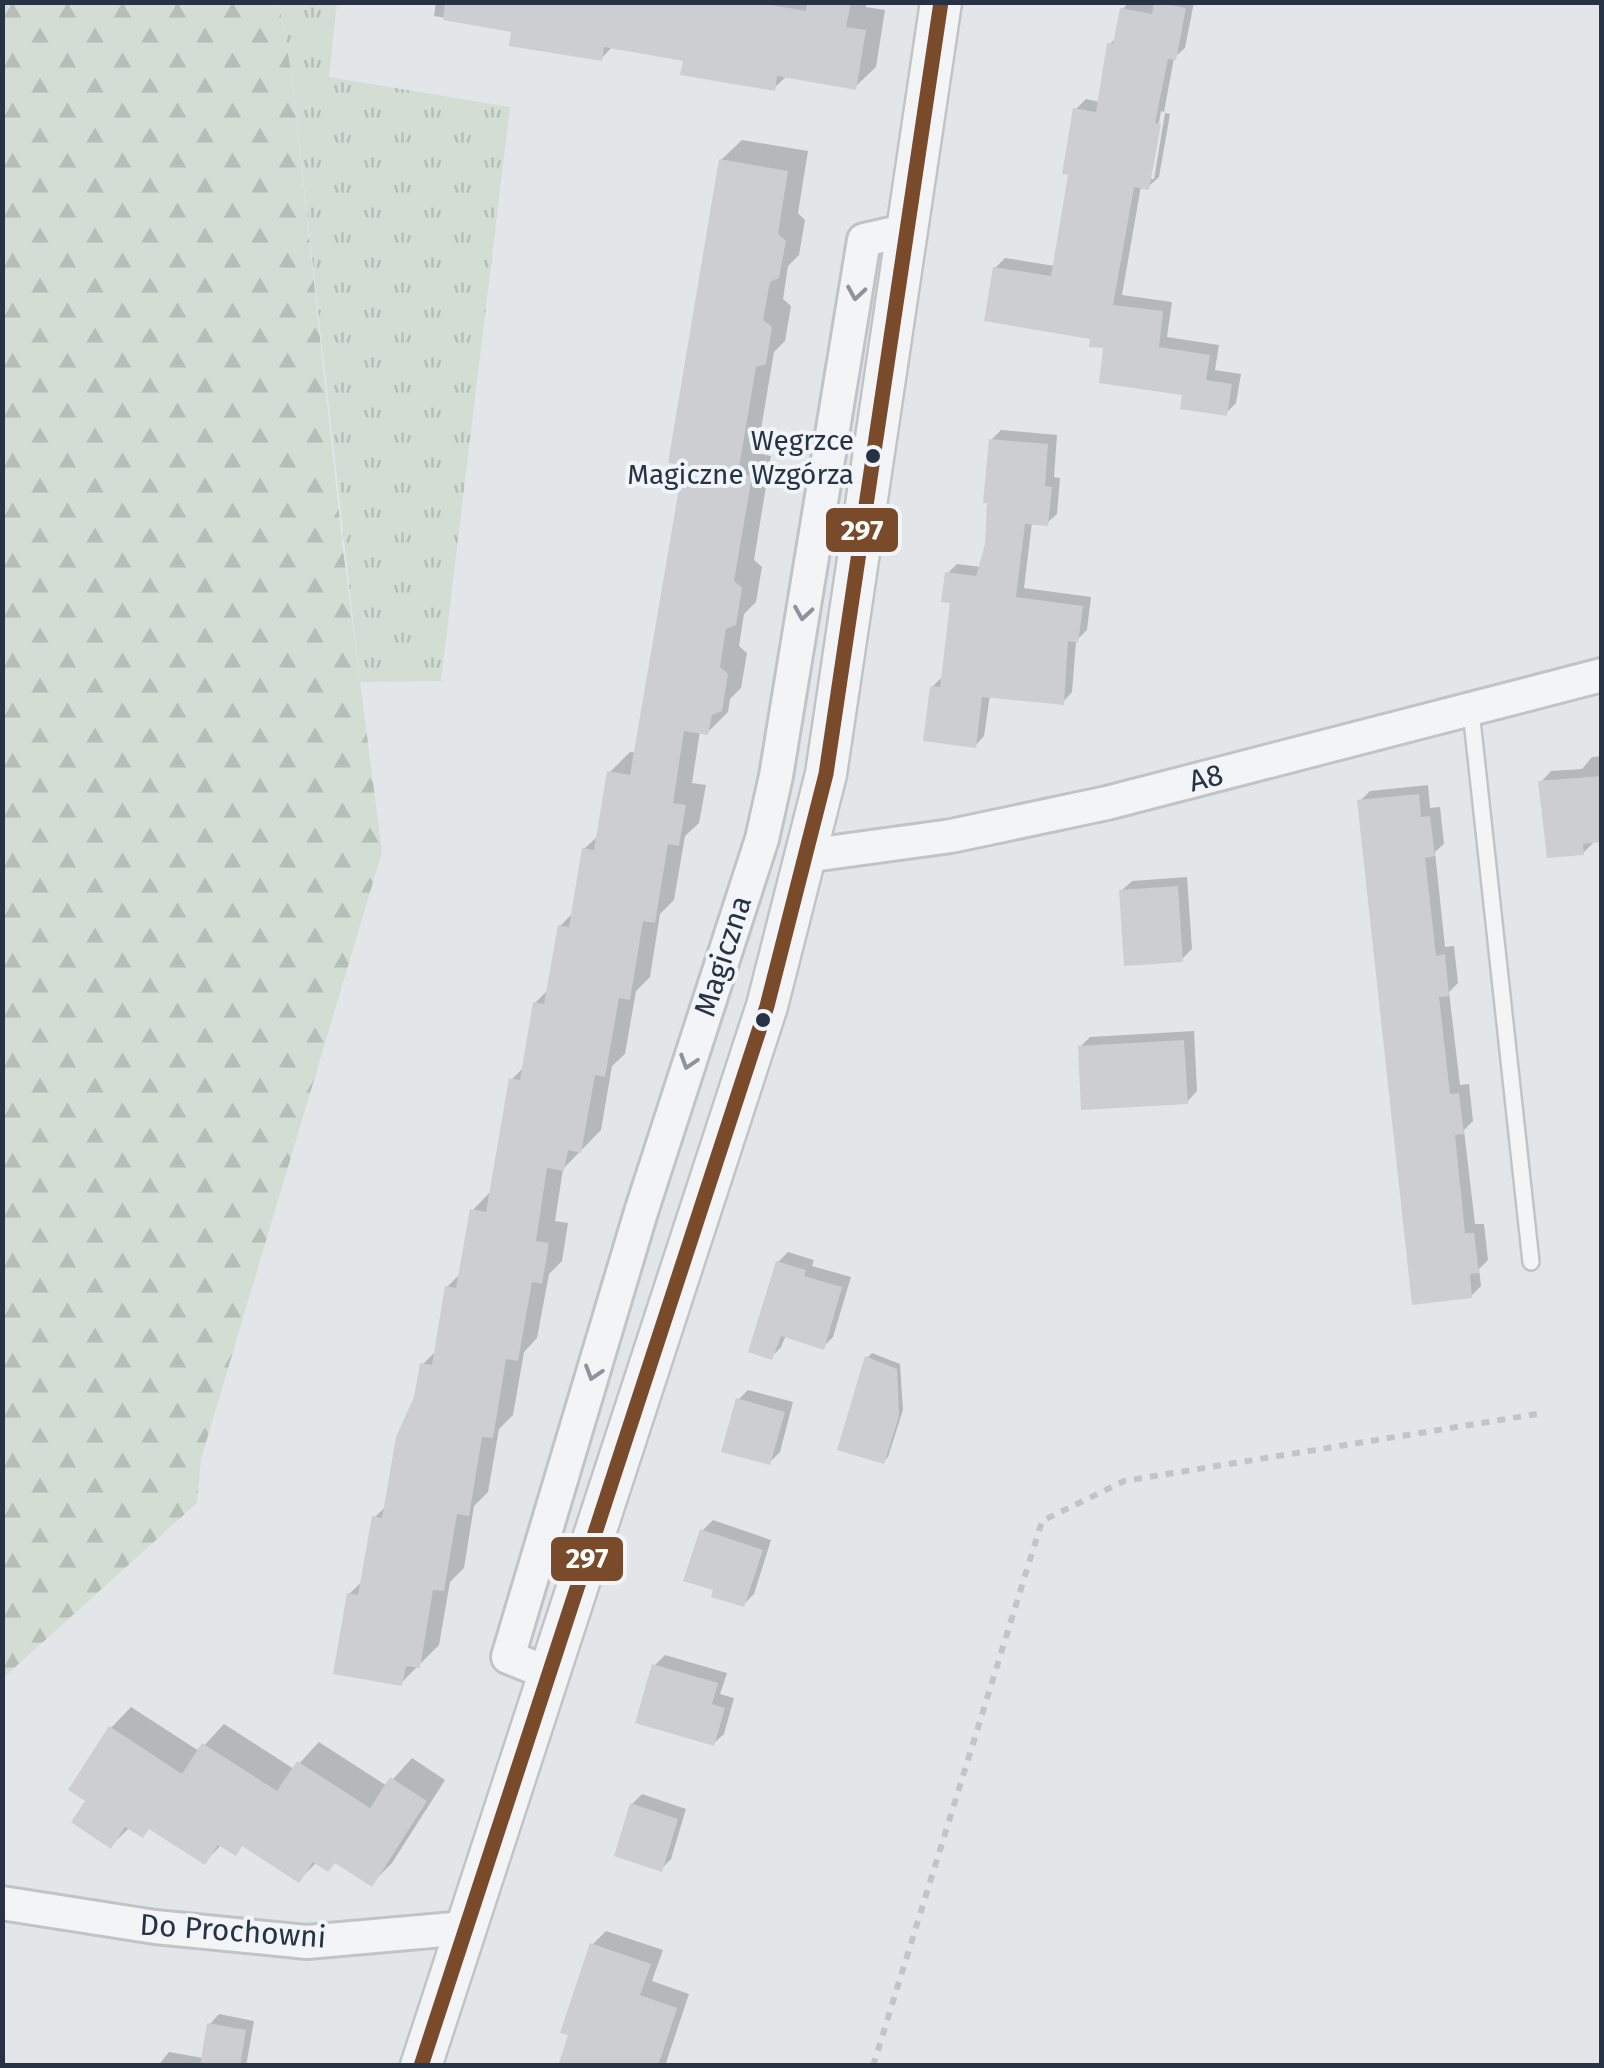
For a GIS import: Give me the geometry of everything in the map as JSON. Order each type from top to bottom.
[{"type":"street","points":[[422,2066],[767,1006],[805,856],[829,756],[941,2]]},
{"type":"street","name":"Magiczna","points":[[548,1674],[508,1657],[641,1212],[762,839],[776,776],[864,240],[908,230]]},
{"type":"street","name":"A8","points":[[805,856],[951,836],[1107,803],[1471,712],[1602,675]]},
{"type":"street","name":"Do Prochowni","points":[[2,1903],[155,1927],[307,1942],[465,1928]]},
{"type":"lane","points":[[1471,712],[1531,1262]]},
{"type":"path","points":[[873,2066],[1042,1521],[1124,1481],[1543,1413]]},
{"type":"green space","points":[[3,2],[279,3],[291,71],[343,549],[382,852],[201,1459],[197,1503],[3,1678]]},
{"type":"green space","points":[[279,3],[337,3],[329,77],[510,107],[441,681],[360,682],[291,71]]},
{"type":"building","points":[[445,2],[754,2],[806,11],[807,2],[851,2],[846,27],[866,30],[856,90],[777,76],[775,91],[680,75],[683,61],[604,47],[602,61],[509,46],[511,32],[443,20]]},
{"type":"building","points":[[1154,2],[1186,8],[1176,60],[1168,59],[1155,123],[1161,124],[1149,190],[1134,187],[1113,305],[1163,311],[1159,347],[1210,355],[1206,380],[1232,384],[1227,416],[1180,409],[1182,395],[1099,383],[1103,348],[1089,347],[1090,339],[984,321],[993,267],[1051,276],[1068,175],[1062,174],[1073,108],[1096,112],[1107,43],[1113,44],[1120,8],[1152,14]]},
{"type":"building","points":[[719,159],[788,171],[778,234],[786,241],[779,278],[770,282],[763,320],[772,327],[766,364],[756,367],[738,473],[752,476],[734,581],[742,588],[736,625],[726,629],[720,667],[728,674],[722,711],[712,715],[708,735],[684,731],[673,803],[686,805],[679,846],[668,844],[655,923],[643,921],[630,1000],[619,998],[605,1077],[595,1075],[581,1153],[568,1150],[564,1171],[547,1168],[536,1241],[549,1243],[542,1284],[532,1282],[518,1361],[506,1359],[493,1438],[482,1437],[469,1516],[457,1514],[444,1591],[433,1590],[420,1668],[406,1666],[402,1686],[333,1674],[347,1593],[358,1595],[372,1516],[382,1518],[396,1437],[414,1397],[420,1363],[432,1365],[445,1286],[456,1288],[470,1209],[486,1212],[509,1078],[520,1080],[533,1002],[544,1004],[558,925],[569,927],[582,848],[594,850],[607,771],[630,775],[683,465],[668,463]]},
{"type":"building","points":[[989,439],[1048,444],[1045,486],[1052,487],[1048,526],[1025,524],[1016,597],[1083,606],[1078,643],[1068,641],[1064,705],[982,697],[976,748],[923,741],[930,686],[940,687],[950,603],[941,602],[945,572],[976,576],[985,544],[987,503],[983,503]]},
{"type":"building","points":[[1602,776],[1602,842],[1583,844],[1584,855],[1547,858],[1538,781]]},
{"type":"building","points":[[1419,794],[1421,817],[1430,816],[1435,856],[1425,858],[1436,956],[1445,954],[1449,996],[1439,997],[1450,1094],[1459,1093],[1464,1134],[1455,1135],[1465,1233],[1474,1233],[1479,1273],[1470,1274],[1472,1298],[1412,1305],[1357,800]]},
{"type":"building","points":[[1178,886],[1183,962],[1124,966],[1119,890]]},
{"type":"building","points":[[1184,1040],[1188,1104],[1081,1110],[1078,1046]]},
{"type":"building","points":[[776,1261],[806,1270],[804,1276],[842,1287],[824,1350],[781,1336],[772,1360],[748,1352]]},
{"type":"building","points":[[865,1356],[897,1369],[899,1416],[884,1464],[837,1450]]},
{"type":"building","points":[[736,1398],[785,1412],[770,1465],[721,1452]]},
{"type":"building","points":[[700,1529],[763,1550],[744,1607],[711,1597],[713,1590],[683,1581]]},
{"type":"building","points":[[652,1664],[718,1683],[712,1704],[725,1708],[714,1746],[635,1723]]},
{"type":"building","points":[[109,1726],[182,1774],[202,1743],[277,1791],[297,1761],[370,1808],[390,1777],[427,1801],[372,1887],[335,1863],[328,1872],[313,1862],[299,1883],[242,1846],[236,1856],[218,1845],[205,1865],[149,1829],[143,1838],[125,1827],[111,1849],[71,1822],[85,1801],[68,1790]]},
{"type":"building","points":[[630,1803],[678,1819],[662,1872],[614,1856]]},
{"type":"building","points":[[590,1943],[651,1964],[640,1995],[677,2008],[658,2066],[558,2066],[568,2035],[560,2033]]},
{"type":"building","points":[[207,2023],[246,2030],[240,2066],[200,2066]]},
{"type":"transit line","name":"297","points":[[421,2066],[767,1006],[826,774],[941,2]]},
{"type":"place","name":"Węgrzce Magiczne Wzgórza","points":[[873,456]]}]
